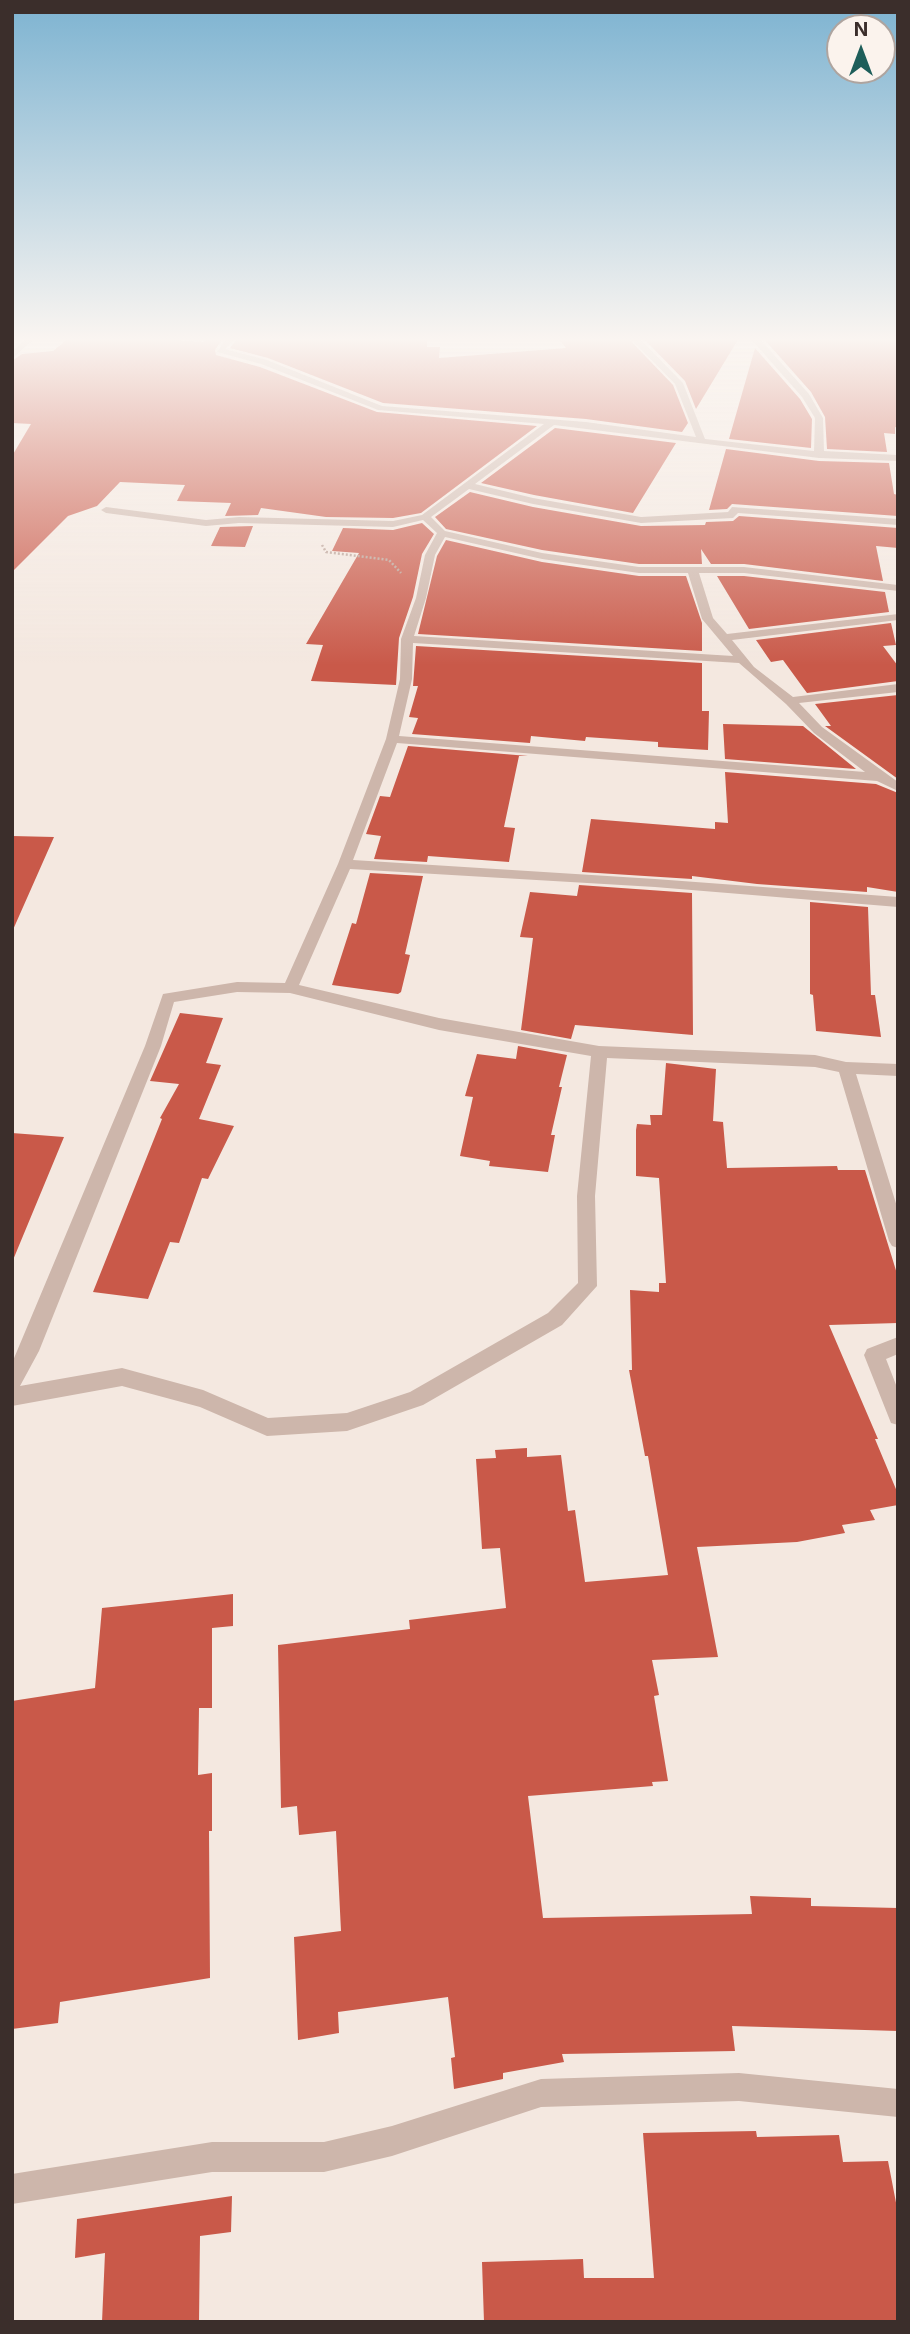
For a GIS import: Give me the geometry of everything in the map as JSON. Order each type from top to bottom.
[{"type":"street","points":[[106,510],[206,523],[239,520],[308,524],[394,524],[425,517],[518,447]]},
{"type":"street","points":[[755,447],[819,455],[898,458]]},
{"type":"street","points":[[819,447],[819,455]]},
{"type":"street","points":[[466,485],[533,501],[641,520],[733,515],[732,510],[898,522]]},
{"type":"street","points":[[425,517],[442,533],[542,556],[639,570],[744,570],[898,588]]},
{"type":"street","points":[[290,988],[345,864],[392,739],[406,679],[408,639],[430,555],[442,533]]},
{"type":"street","points":[[693,572],[708,619],[750,669],[790,701],[818,730],[880,777],[898,787]]},
{"type":"street","points":[[723,638],[898,617]]},
{"type":"street","points":[[408,639],[744,660]]},
{"type":"street","points":[[790,701],[898,688]]},
{"type":"street","points":[[392,739],[880,777]]},
{"type":"street","points":[[345,864],[655,883],[898,902]]},
{"type":"street","points":[[12,1382],[29,1351],[82,1221],[153,1046],[168,998],[237,987],[290,988],[439,1024],[599,1052],[815,1061],[846,1068],[898,1070]]},
{"type":"street","points":[[12,1397],[122,1377],[203,1399],[267,1427],[347,1422],[416,1399],[555,1319],[588,1286],[586,1196],[599,1052]]},
{"type":"street","points":[[846,1068],[898,1241]]},
{"type":"street","points":[[898,1345],[874,1355],[898,1416]]},
{"type":"street","points":[[12,2189],[212,2157],[324,2157],[392,2141],[541,2093],[739,2087],[898,2102]]},
{"type":"path","points":[[308,524],[326,552],[389,560],[405,576],[425,580]]},
{"type":"building","points":[[17,447],[509,447],[421,513],[393,518],[326,517],[261,508],[258,515],[225,516],[231,503],[177,501],[185,485],[120,482],[97,506],[68,516],[12,572],[12,456]]},
{"type":"building","points":[[530,447],[674,447],[633,513],[481,483]]},
{"type":"building","points":[[886,447],[887,452],[827,449]]},
{"type":"building","points":[[726,449],[819,461],[889,463],[894,494],[898,495],[898,516],[732,504],[727,509],[709,510]]},
{"type":"building","points":[[470,492],[533,507],[641,526],[705,525],[706,522],[733,521],[739,516],[898,528],[898,548],[876,546],[883,581],[744,564],[711,564],[701,549],[702,564],[639,564],[542,550],[446,529],[435,517]]},
{"type":"building","points":[[422,523],[434,534],[422,554],[413,597],[399,638],[396,685],[311,681],[323,645],[306,644],[359,553],[332,551],[343,528],[393,530]]},
{"type":"building","points":[[253,526],[245,547],[211,546],[220,527]]},
{"type":"building","points":[[446,540],[542,562],[639,576],[686,576],[702,623],[702,651],[418,634],[437,556]]},
{"type":"building","points":[[717,576],[744,576],[885,592],[889,612],[749,629]]},
{"type":"building","points":[[891,623],[896,645],[883,646],[898,666],[898,681],[807,693],[783,660],[771,662],[756,640]]},
{"type":"building","points":[[416,646],[702,663],[702,711],[709,711],[708,750],[658,747],[658,742],[586,737],[585,741],[531,736],[530,743],[412,734],[418,718],[409,717],[418,686],[413,686]]},
{"type":"building","points":[[898,695],[898,779],[825,726],[831,726],[815,704]]},
{"type":"building","points":[[723,724],[803,726],[856,769],[725,759]]},
{"type":"building","points":[[408,746],[528,756],[519,756],[504,827],[515,828],[509,862],[428,856],[427,862],[374,859],[381,836],[366,834],[380,796],[390,797]]},
{"type":"building","points":[[725,772],[876,784],[898,793],[898,892],[867,887],[867,892],[692,876],[692,879],[582,872],[591,819],[715,829],[715,822],[728,823]]},
{"type":"building","points":[[12,836],[54,837],[12,932]]},
{"type":"building","points":[[370,873],[423,876],[405,954],[410,955],[401,992],[398,994],[332,985],[352,923],[356,924]]},
{"type":"building","points":[[579,885],[692,893],[693,1035],[575,1025],[571,1039],[521,1030],[533,938],[520,937],[530,892],[577,896]]},
{"type":"building","points":[[810,902],[868,907],[871,995],[875,995],[881,1037],[816,1031],[813,995],[810,994]]},
{"type":"building","points":[[180,1013],[223,1018],[206,1063],[221,1065],[199,1119],[234,1126],[208,1179],[202,1178],[179,1243],[170,1242],[148,1299],[93,1292],[162,1119],[160,1118],[179,1084],[150,1081]]},
{"type":"building","points":[[518,1046],[567,1055],[551,1135],[555,1135],[548,1172],[489,1166],[490,1161],[460,1156],[473,1097],[465,1096],[477,1054],[516,1059]]},
{"type":"building","points":[[666,1063],[716,1069],[713,1121],[723,1122],[727,1168],[837,1166],[838,1170],[865,1170],[898,1277],[898,1323],[829,1325],[878,1439],[875,1439],[898,1494],[898,1505],[870,1510],[875,1520],[842,1525],[845,1533],[797,1542],[697,1547],[718,1657],[652,1660],[659,1695],[654,1696],[668,1781],[652,1782],[653,1786],[528,1796],[543,1918],[752,1914],[750,1896],[811,1898],[811,1906],[898,1908],[898,2031],[732,2026],[735,2051],[562,2054],[564,2062],[503,2073],[503,2079],[454,2089],[451,2058],[455,2057],[448,1997],[338,2012],[339,2033],[298,2040],[294,1937],[341,1931],[336,1831],[299,1835],[297,1806],[281,1808],[278,1645],[410,1629],[409,1620],[506,1608],[500,1548],[482,1549],[476,1459],[496,1458],[495,1450],[527,1448],[527,1457],[561,1455],[568,1511],[575,1510],[585,1582],[668,1575],[648,1456],[645,1456],[629,1370],[632,1370],[630,1290],[659,1292],[659,1283],[666,1283],[659,1178],[636,1176],[636,1130],[637,1124],[651,1125],[650,1115],[662,1115]]},
{"type":"building","points":[[12,1133],[64,1137],[13,1260],[12,1260]]},
{"type":"building","points":[[233,1594],[233,1626],[212,1628],[212,1708],[199,1708],[198,1775],[212,1773],[212,1831],[209,1831],[210,1978],[60,2002],[58,2023],[12,2029],[12,1701],[95,1688],[102,1608]]},
{"type":"building","points":[[756,2131],[757,2137],[839,2135],[843,2162],[888,2161],[898,2213],[898,2322],[484,2322],[482,2262],[583,2259],[584,2278],[654,2278],[643,2133]]},
{"type":"building","points":[[232,2196],[231,2232],[200,2236],[199,2322],[102,2322],[105,2253],[75,2258],[77,2219]]}]
